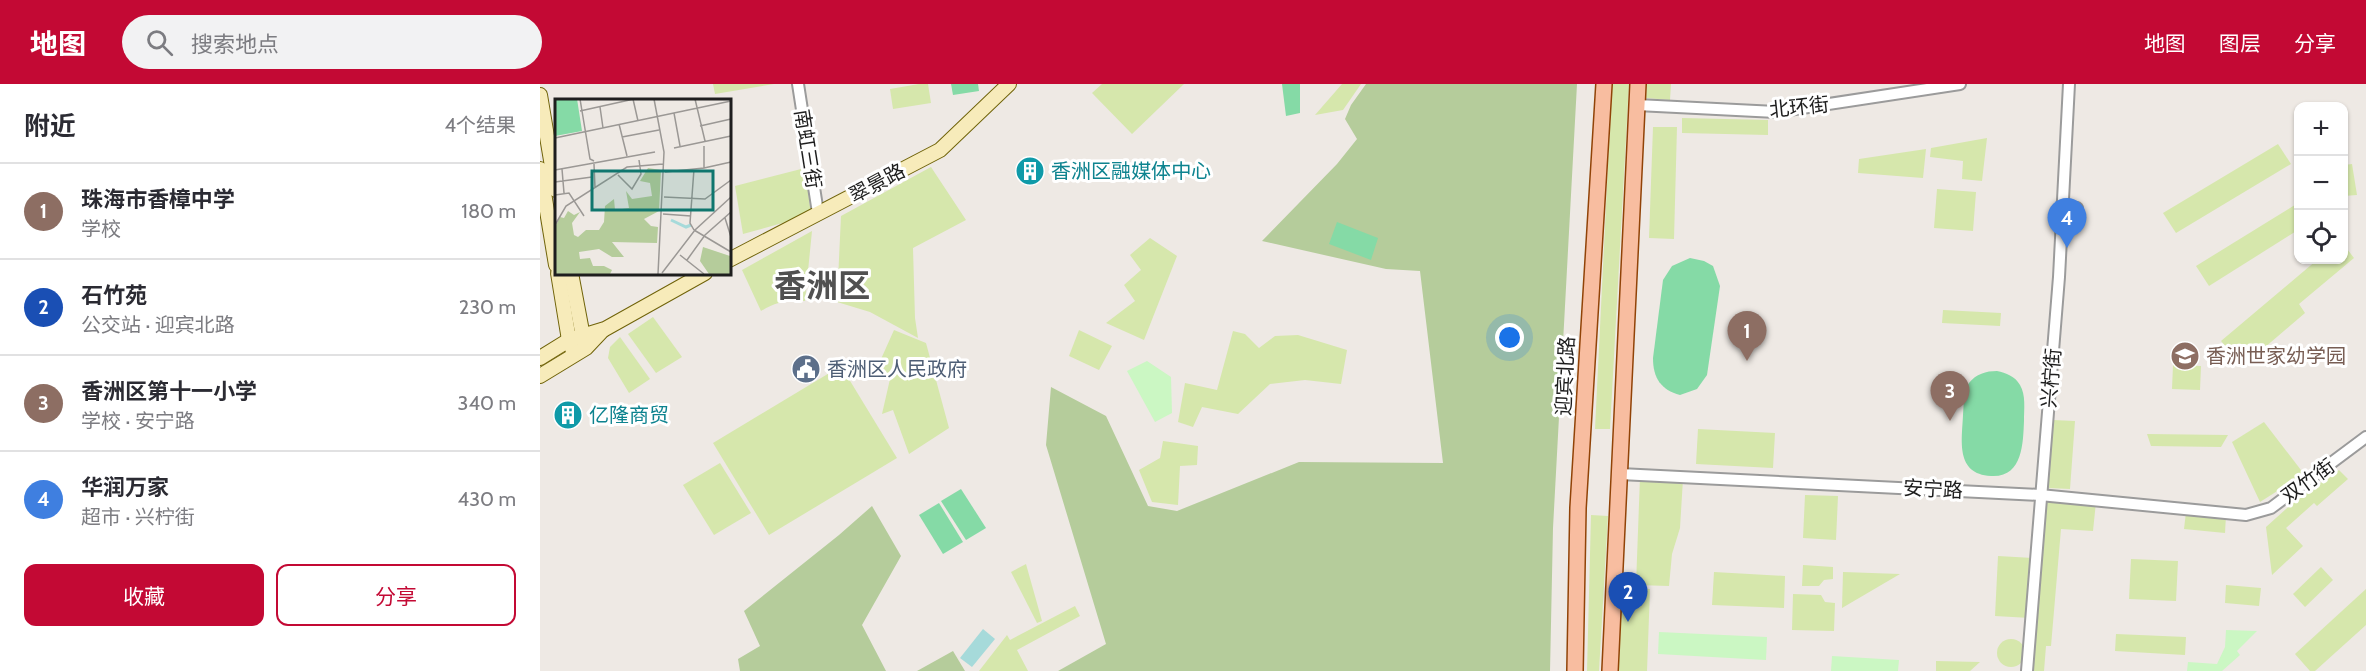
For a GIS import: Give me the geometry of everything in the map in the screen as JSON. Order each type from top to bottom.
[{"type":"main road","name":"翠景路","points":[[730,259],[940,150],[1009,84]]},
{"type":"main road","name":"迎宾北路","points":[[1575,671],[1578,508],[1604,84]]},
{"type":"main road","points":[[1610,671],[1638,84]]},
{"type":"main road","points":[[540,94],[555,184]]},
{"type":"main road","points":[[540,169],[555,260]]},
{"type":"main road","points":[[558,274],[578,344]]},
{"type":"main road","points":[[571,274],[578,344]]},
{"type":"main road","points":[[540,358],[578,344],[703,274]]},
{"type":"main road","points":[[540,376],[578,344]]},
{"type":"street","name":"南虹三街","points":[[798,84],[818,213]]},
{"type":"street","name":"北环街","points":[[1637,105],[1776,112],[1960,84]]},
{"type":"street","name":"兴柠街","points":[[2027,671],[2059,277],[2069,84]]},
{"type":"street","points":[[2063,207],[2077,208]]},
{"type":"street","name":"双竹街","points":[[2246,515],[2271,508],[2366,437]]},
{"type":"street","name":"安宁路","points":[[1620,474],[2040,495],[2246,515]]},
{"type":"green space","points":[[713,84],[774,84],[715,94]]},
{"type":"green space","points":[[928,84],[931,103],[893,109],[890,89]]},
{"type":"green space","points":[[951,84],[978,84],[979,91],[953,95]]},
{"type":"green space","points":[[1102,84],[1184,84],[1132,134],[1092,93]]},
{"type":"green space","points":[[1282,84],[1300,84],[1300,113],[1286,116]]},
{"type":"green space","points":[[1342,84],[1361,84],[1343,110],[1315,115]]},
{"type":"green space","points":[[1366,84],[1577,84],[1553,528],[1550,671],[1058,671],[1106,644],[1046,445],[1051,387],[1106,416],[1148,506],[1177,511],[1299,462],[1443,463],[1420,271],[1386,269],[1262,241],[1337,164],[1357,139],[1345,119],[1351,105]]},
{"type":"green space","points":[[1612,84],[1629,84],[1610,429],[1595,429]]},
{"type":"green space","points":[[1647,84],[1671,84],[1670,100],[1646,98]]},
{"type":"green space","points":[[1682,118],[1768,120],[1768,135],[1682,133]]},
{"type":"green space","points":[[1653,127],[1677,127],[1674,239],[1649,238]]},
{"type":"green space","points":[[1987,138],[1982,181],[1962,179],[1963,161],[1930,157],[1931,148]]},
{"type":"green space","points":[[2278,144],[2291,164],[2176,233],[2163,213]]},
{"type":"green space","points":[[1926,149],[1923,178],[1858,173],[1859,159]]},
{"type":"green space","points":[[2348,164],[2352,164],[2357,195],[2348,196]]},
{"type":"green space","points":[[931,167],[966,220],[913,248],[915,318],[918,338],[870,312],[837,302],[841,216]]},
{"type":"green space","points":[[805,168],[811,215],[743,234],[735,186]]},
{"type":"green space","points":[[1937,189],[1976,192],[1973,231],[1934,228]]},
{"type":"green space","points":[[2294,205],[2294,233],[2209,286],[2196,266]]},
{"type":"green space","points":[[1337,222],[1378,238],[1371,260],[1329,244]]},
{"type":"green space","points":[[812,231],[805,301],[782,302],[761,311],[742,270]]},
{"type":"green space","points":[[1150,238],[1177,256],[1144,340],[1106,323],[1135,301],[1124,285],[1141,270],[1130,255]]},
{"type":"green space","points":[[2348,250],[2354,258],[2348,263]]},
{"type":"green space","points":[[1690,258],[1713,266],[1720,286],[1707,375],[1697,389],[1680,395],[1668,390],[1659,382],[1653,358],[1663,280],[1672,266]]},
{"type":"green space","points":[[2312,264],[2347,264],[2299,304],[2305,313],[2243,366],[2221,341]]},
{"type":"green space","points":[[1943,310],[2001,313],[2000,326],[1942,323]]},
{"type":"green space","points":[[653,317],[682,357],[656,373],[628,334]]},
{"type":"green space","points":[[894,330],[926,343],[949,428],[909,454],[893,410],[882,414],[890,379],[877,368]]},
{"type":"green space","points":[[1079,330],[1112,346],[1099,370],[1069,356]]},
{"type":"green space","points":[[1233,331],[1245,334],[1259,348],[1275,336],[1298,335],[1347,350],[1341,384],[1305,380],[1270,384],[1238,414],[1202,407],[1193,427],[1178,422],[1185,383],[1217,390]]},
{"type":"green space","points":[[620,337],[650,379],[629,393],[608,358],[610,347]]},
{"type":"green space","points":[[1147,361],[1171,377],[1172,413],[1155,422],[1127,371]]},
{"type":"green space","points":[[2173,365],[2201,366],[2200,390],[2172,389]]},
{"type":"green space","points":[[841,366],[897,458],[769,535],[713,443]]},
{"type":"green space","points":[[1997,371],[2013,377],[2022,389],[2024,430],[2022,449],[2015,465],[2002,475],[1991,476],[1979,474],[1966,462],[1962,445],[1962,425],[1965,394],[1969,383],[1981,374]]},
{"type":"green space","points":[[2053,420],[2075,421],[2070,489],[2048,488]]},
{"type":"green space","points":[[2264,422],[2304,474],[2260,502],[2232,442]]},
{"type":"green space","points":[[1698,429],[1775,433],[1773,468],[1696,464]]},
{"type":"green space","points":[[2147,434],[2228,435],[2221,447],[2151,446]]},
{"type":"green space","points":[[1163,441],[1198,446],[1197,465],[1180,466],[1178,505],[1152,502],[1139,470],[1160,458]]},
{"type":"green space","points":[[720,463],[751,513],[714,535],[683,485]]},
{"type":"green space","points":[[2339,470],[2348,479],[2317,506],[2314,503],[2286,528],[2303,546],[2272,575],[2266,527],[2296,500]]},
{"type":"green space","points":[[1640,477],[1683,479],[1680,528],[1672,554],[1669,586],[1636,585]]},
{"type":"green space","points":[[961,489],[986,528],[966,540],[941,501]]},
{"type":"green space","points":[[1805,495],[1838,496],[1836,540],[1803,538]]},
{"type":"green space","points":[[2043,498],[2096,502],[2093,531],[2061,529],[2051,646],[2046,646],[2044,671],[2032,671]]},
{"type":"green space","points":[[939,503],[963,542],[943,554],[919,515]]},
{"type":"green space","points":[[872,506],[901,556],[862,625],[886,671],[740,671],[738,659],[760,646],[744,611]]},
{"type":"green space","points":[[2186,512],[2226,515],[2225,533],[2184,529]]},
{"type":"green space","points":[[1591,515],[1608,516],[1599,671],[1587,671]]},
{"type":"green space","points":[[1998,556],[2033,558],[2030,618],[1995,616]]},
{"type":"green space","points":[[2131,559],[2178,561],[2176,601],[2129,599]]},
{"type":"green space","points":[[1026,564],[1042,621],[1037,623],[1011,572]]},
{"type":"green space","points":[[1803,565],[1833,567],[1833,579],[1824,580],[1819,586],[1802,586]]},
{"type":"green space","points":[[2321,567],[2333,580],[2305,607],[2293,594]]},
{"type":"green space","points":[[1714,572],[1785,576],[1784,608],[1712,605]]},
{"type":"green space","points":[[1843,572],[1900,574],[1842,608]]},
{"type":"green space","points":[[2226,585],[2261,588],[2259,606],[2225,603]]},
{"type":"green space","points":[[1622,588],[1650,589],[1647,671],[1618,671]]},
{"type":"green space","points":[[2366,589],[2366,625],[2315,671],[2310,671],[2295,654]]},
{"type":"green space","points":[[1793,594],[1821,595],[1825,602],[1835,603],[1834,631],[1792,630]]},
{"type":"green space","points":[[1075,606],[1080,616],[1017,650],[1028,671],[979,671],[1007,635],[1010,640]]},
{"type":"green space","points":[[2226,630],[2257,631],[2237,651],[2240,655],[2222,671],[2187,671],[2188,662],[2217,664],[2225,647]]},
{"type":"green space","points":[[1659,632],[1767,637],[1766,660],[1658,654]]},
{"type":"green space","points":[[2116,634],[2186,637],[2185,655],[2115,651]]},
{"type":"green space","points":[[2011,639],[2021,643],[2025,653],[2021,663],[2011,667],[2001,663],[1997,653],[2001,643]]},
{"type":"green space","points":[[953,651],[965,671],[917,671]]},
{"type":"green space","points":[[1832,656],[1899,660],[1898,671],[1831,671]]},
{"type":"green space","points":[[1936,661],[1980,662],[1970,671],[1936,671]]},
{"type":"water","points":[[983,629],[995,639],[972,667],[960,658]]},
{"type":"place","name":"香洲区融媒体中心","points":[[1030,171]]},
{"type":"place","name":"华润万家","points":[[2067,248]]},
{"type":"place","name":"香洲世家幼学园","points":[[2185,356]]},
{"type":"place","name":"珠海市香樟中学","points":[[1747,361]]},
{"type":"place","name":"香洲区人民政府","points":[[806,369]]},
{"type":"place","name":"亿隆商贸","points":[[568,415]]},
{"type":"place","name":"香洲区第十一小学","points":[[1950,421]]},
{"type":"place","name":"石竹苑","points":[[1628,622]]},
{"type":"district","name":"香洲区","points":[[822,285]]}]
